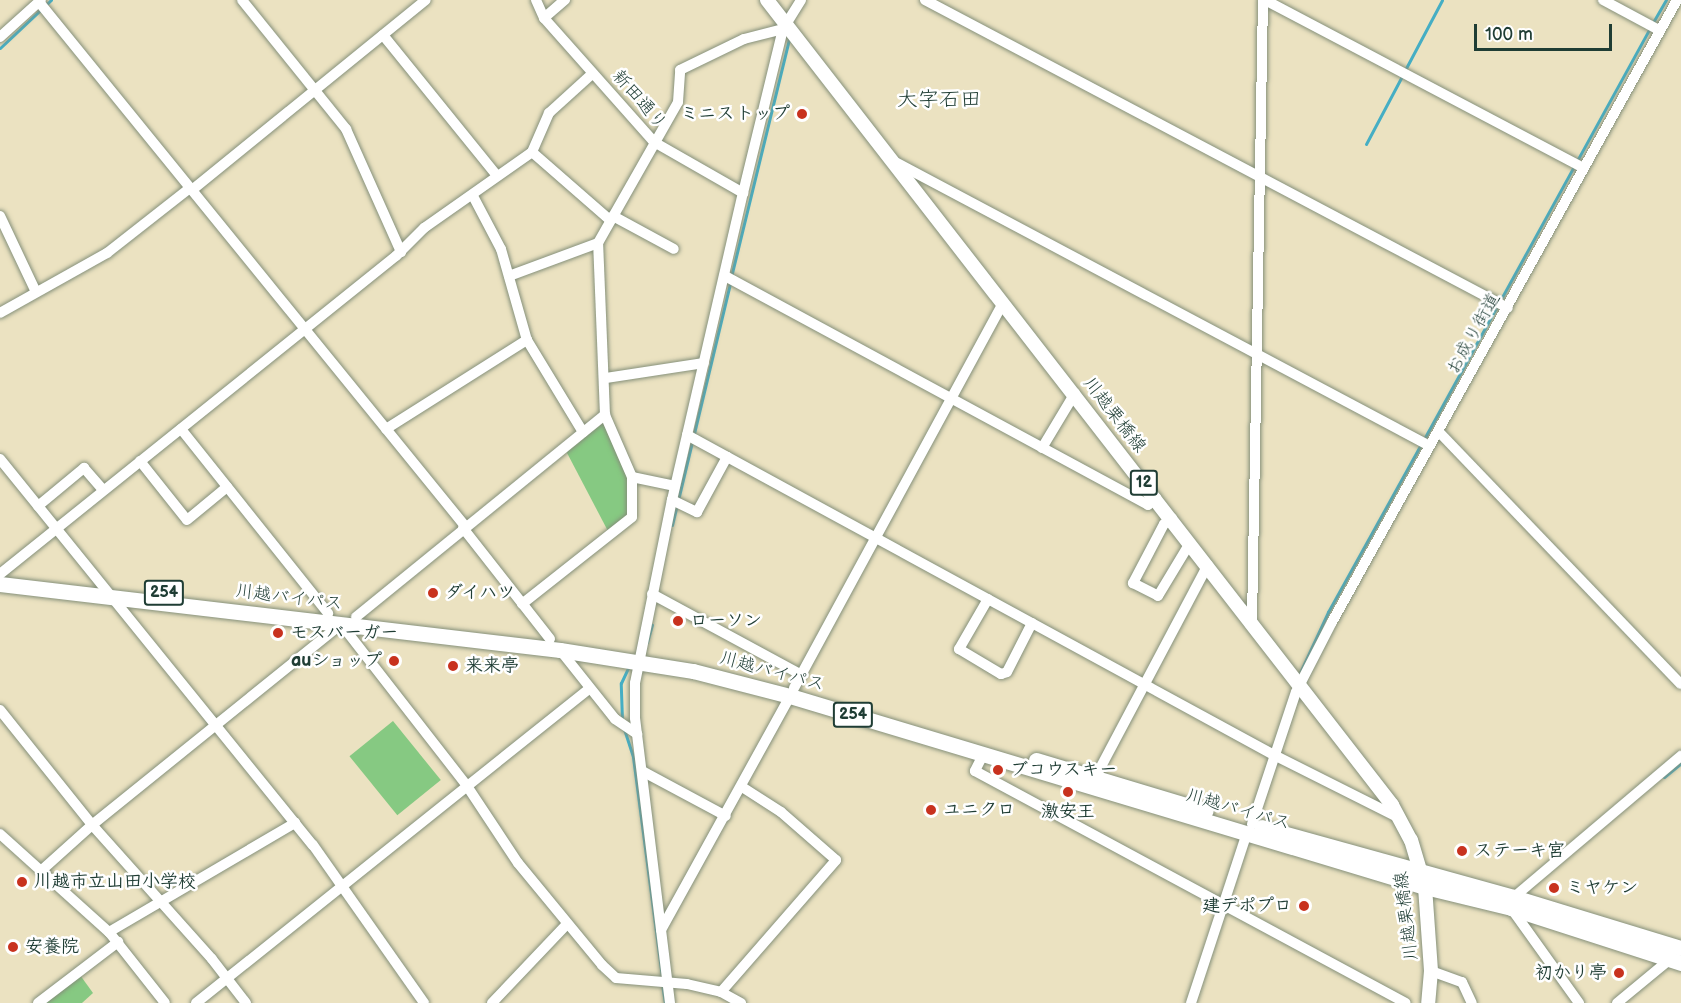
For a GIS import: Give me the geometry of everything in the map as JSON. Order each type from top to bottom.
[{"type":"highway","name":"川越バイパス","points":[[0,574],[341,624],[555,645]]},
{"type":"highway","name":"川越バイパス","points":[[0,584],[106,591],[328,613],[641,656],[795,686],[1095,778],[1250,829]]},
{"type":"highway","name":"川越バイパス","points":[[795,686],[983,755],[1424,880],[1681,948]]},
{"type":"highway","name":"川越バイパス","points":[[1513,902],[1675,962]]},
{"type":"main road","name":"川越栗橋線","points":[[767,0],[785,27],[897,163],[1172,518],[1401,819],[1424,880],[1431,971],[1428,1003]]},
{"type":"street","points":[[242,0],[346,129],[401,252]]},
{"type":"street","points":[[0,313],[107,253],[191,189],[426,0]]},
{"type":"street","name":"新田通り","points":[[536,0],[544,18],[654,142],[743,193]]},
{"type":"street","points":[[544,18],[565,0]]},
{"type":"street","points":[[670,1003],[634,699],[652,594],[675,486],[743,193],[785,27],[801,0]]},
{"type":"street","points":[[925,0],[1508,308]]},
{"type":"street","points":[[1252,622],[1264,0],[1583,168]]},
{"type":"street","points":[[1603,0],[1659,30]]},
{"type":"street","name":"お成り街道","points":[[1191,1003],[1274,755],[1300,685],[1677,0]]},
{"type":"street","points":[[0,37],[40,1],[386,429],[590,688],[615,718],[637,734]]},
{"type":"street","points":[[522,604],[632,517],[632,477],[605,415],[606,378],[598,243],[678,102],[680,70],[744,39],[785,27]]},
{"type":"street","points":[[383,35],[497,176]]},
{"type":"street","points":[[0,574],[401,252],[424,228],[473,196],[532,152],[549,113],[593,73]]},
{"type":"street","points":[[532,152],[612,218],[674,249]]},
{"type":"street","points":[[897,163],[1430,446]]},
{"type":"street","points":[[473,196],[493,232],[509,276],[527,340],[584,432]]},
{"type":"street","points":[[0,216],[36,292]]},
{"type":"street","points":[[509,276],[598,243]]},
{"type":"street","points":[[725,276],[1148,506],[1156,498]]},
{"type":"street","points":[[662,930],[742,787],[1004,302]]},
{"type":"street","points":[[386,429],[527,340]]},
{"type":"street","points":[[606,378],[704,363]]},
{"type":"street","points":[[1042,448],[1075,393]]},
{"type":"street","points":[[356,617],[464,527],[605,415]]},
{"type":"street","points":[[181,429],[328,613]]},
{"type":"street","points":[[1439,432],[1681,684]]},
{"type":"street","points":[[687,435],[1274,755],[1401,819]]},
{"type":"street","points":[[672,500],[697,512],[727,457]]},
{"type":"street","points":[[0,459],[295,823],[344,887],[424,1003]]},
{"type":"street","points":[[140,461],[187,520],[227,487]]},
{"type":"street","points":[[38,506],[84,468],[103,490]]},
{"type":"street","points":[[632,477],[675,486]]},
{"type":"street","points":[[1172,518],[1164,524],[1133,583],[1158,596],[1190,543]]},
{"type":"street","points":[[1095,778],[1208,565]]},
{"type":"street","points":[[652,594],[795,686]]},
{"type":"street","points":[[988,599],[960,649],[1001,674],[1007,672],[1032,622]]},
{"type":"street","points":[[42,870],[92,825],[341,624],[467,786],[518,863],[567,924],[616,978],[668,981],[721,992],[741,1003]]},
{"type":"street","points":[[196,1003],[344,887],[590,688]]},
{"type":"street","points":[[0,710],[92,825],[229,978],[246,1003]]},
{"type":"street","points":[[983,755],[975,771],[1405,1003]]},
{"type":"street","points":[[1579,1003],[1513,902],[1681,756]]},
{"type":"street","points":[[642,771],[726,816]]},
{"type":"street","points":[[721,992],[836,860],[781,812],[742,787]]},
{"type":"street","points":[[108,932],[295,823]]},
{"type":"street","points":[[0,834],[42,870],[118,942],[165,1003]]},
{"type":"street","points":[[492,1003],[567,924]]},
{"type":"street","points":[[38,1003],[118,942]]},
{"type":"street","points":[[1617,1003],[1675,962]]},
{"type":"street","points":[[1431,971],[1462,982],[1472,1003]]},
{"type":"green space","points":[[603,423],[629,478],[630,516],[609,533],[566,451]]},
{"type":"green space","points":[[393,721],[441,780],[397,815],[349,756]]},
{"type":"green space","points":[[80,975],[93,993],[82,1003],[45,1003]]},
{"type":"waterway","points":[[0,48],[51,0]]},
{"type":"waterway","points":[[1405,70],[1442,0]]},
{"type":"waterway","points":[[1652,24],[1666,0]]},
{"type":"waterway","points":[[1424,439],[1649,29]]},
{"type":"waterway","points":[[731,277],[790,35]]},
{"type":"waterway","points":[[1366,144],[1402,76]]},
{"type":"waterway","points":[[672,525],[730,283]]},
{"type":"waterway","points":[[1298,677],[1328,612],[1421,444]]},
{"type":"waterway","points":[[647,642],[652,625]]},
{"type":"waterway","points":[[622,720],[621,683],[629,666]]},
{"type":"waterway","points":[[624,729],[633,757],[662,977]]},
{"type":"waterway","points":[[1664,777],[1681,763]]},
{"type":"waterway","points":[[662,984],[665,1003]]},
{"type":"place","name":"ミニストップ","points":[[802,114]]},
{"type":"place","name":"ダイハツ","points":[[433,593]]},
{"type":"place","name":"ローソン","points":[[678,621]]},
{"type":"place","name":"モスバーガー","points":[[278,633]]},
{"type":"place","name":"auショップ","points":[[394,661]]},
{"type":"place","name":"来来亭","points":[[453,666]]},
{"type":"place","name":"ブコウスキー","points":[[998,770]]},
{"type":"place","name":"激安王","points":[[1068,792]]},
{"type":"place","name":"ユニクロ","points":[[931,810]]},
{"type":"place","name":"ステーキ宮","points":[[1462,851]]},
{"type":"place","name":"川越市立山田小学校","points":[[22,882]]},
{"type":"place","name":"ミヤケン","points":[[1554,888]]},
{"type":"place","name":"建デポプロ","points":[[1304,906]]},
{"type":"place","name":"安養院","points":[[13,947]]},
{"type":"place","name":"初かり亭","points":[[1619,973]]},
{"type":"district","name":"大字石田","points":[[939,100]]}]
